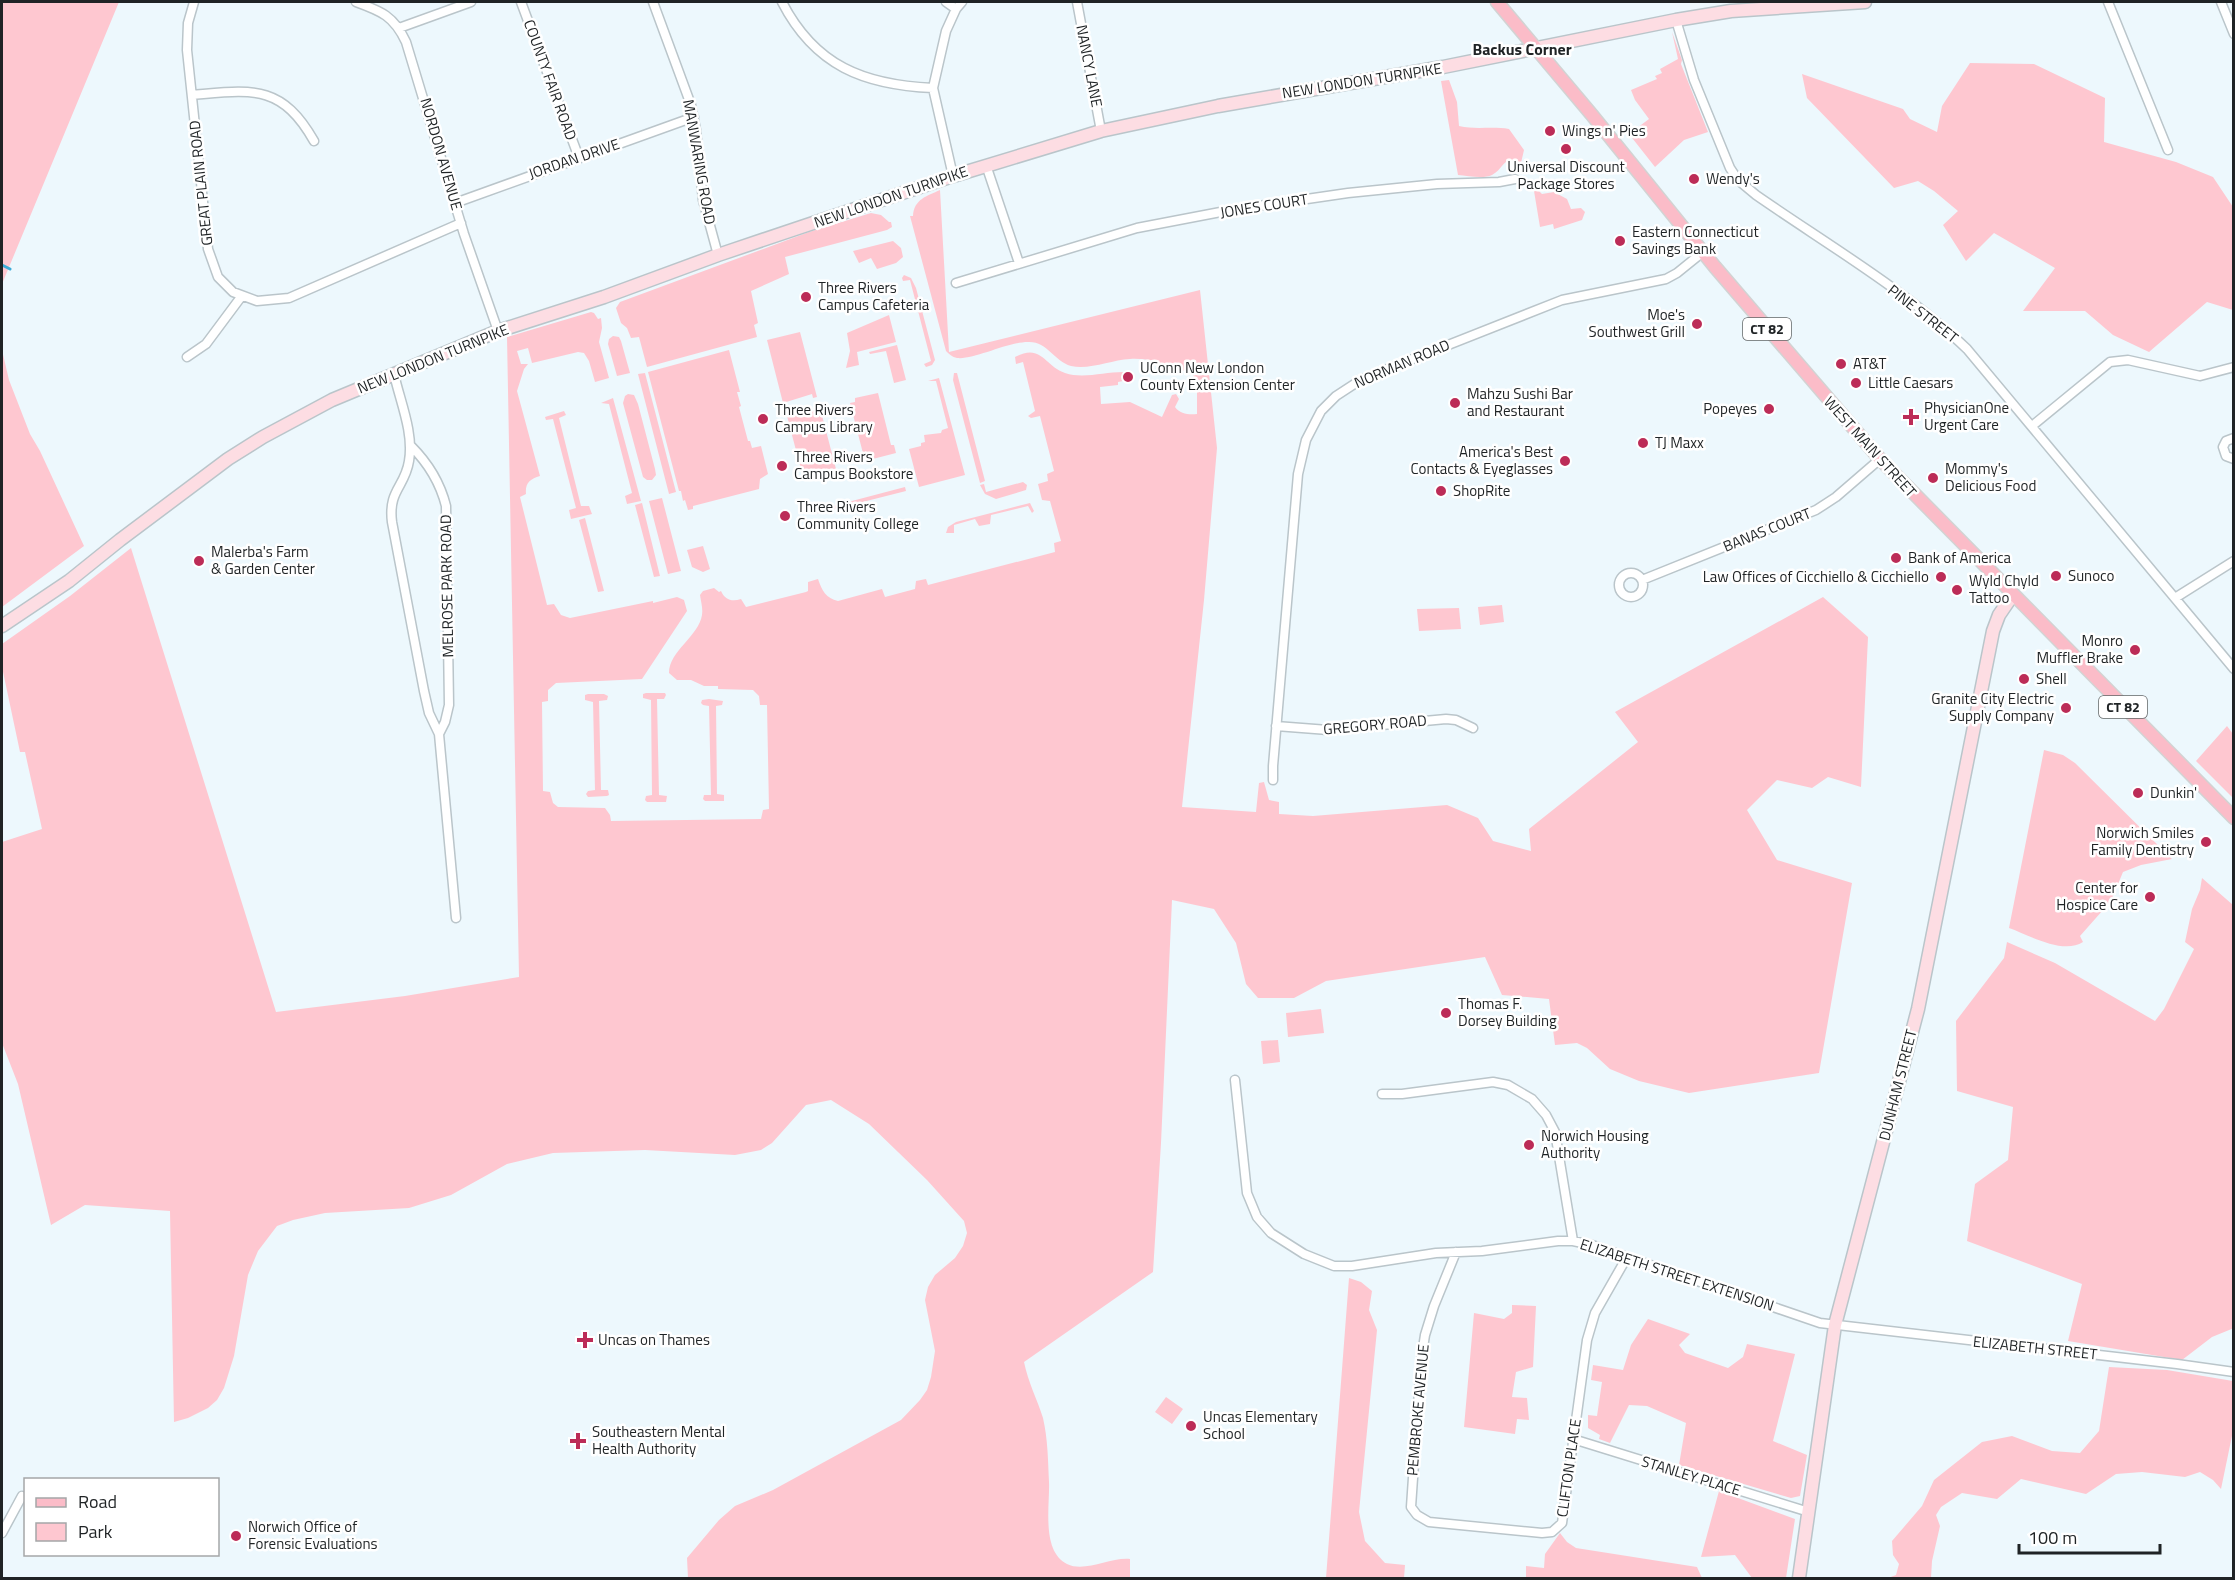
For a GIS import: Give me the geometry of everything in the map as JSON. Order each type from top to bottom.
[{"type":"main road","name":"CT 82","points":[[1497,2],[1537,48]]},
{"type":"main road","name":"NEW LONDON TURNPIKE","points":[[2,626],[69,581],[228,459],[294,419],[498,331],[604,297],[718,255],[953,176],[1101,130],[1229,104],[1407,74],[1676,20],[1730,6],[1865,2]]},
{"type":"main road","name":"WEST MAIN STREET","points":[[1537,48],[1702,252],[1880,459],[2012,596],[2234,818]]},
{"type":"main road","name":"DUNHAM STREET","points":[[1799,1578],[1835,1325],[1922,992],[1992,631],[1999,615],[2012,596]]},
{"type":"street","name":"GREAT PLAIN ROAD","points":[[194,2],[188,22],[187,40],[208,252],[220,280],[241,297]]},
{"type":"street","name":"NORDON AVENUE","points":[[356,2],[385,14],[399,28],[414,62],[460,223],[498,331]]},
{"type":"street","points":[[399,28],[471,2]]},
{"type":"street","name":"COUNTY FAIR ROAD","points":[[521,2],[579,158]]},
{"type":"street","name":"MANWARING ROAD","points":[[653,2],[687,90],[694,117],[702,194],[718,255]]},
{"type":"street","points":[[782,2],[789,16],[809,42],[835,63],[870,80],[901,86],[933,88]]},
{"type":"street","points":[[946,2],[959,5],[946,31],[933,88],[953,176]]},
{"type":"street","name":"NANCY LANE","points":[[1077,2],[1101,130]]},
{"type":"street","points":[[2108,2],[2168,150]]},
{"type":"street","points":[[2221,2],[2234,34]]},
{"type":"street","name":"PINE STREET","points":[[1676,20],[1694,80],[1730,168],[1738,180],[1943,326],[1967,349],[2234,669]]},
{"type":"street","points":[[192,95],[240,91],[266,94],[291,109],[314,141]]},
{"type":"street","name":"JORDAN DRIVE","points":[[455,203],[694,117]]},
{"type":"street","points":[[986,165],[1019,263]]},
{"type":"street","name":"JONES COURT","points":[[956,283],[1137,228],[1231,210],[1437,183],[1499,182],[1515,179]]},
{"type":"street","points":[[187,357],[206,344],[241,297],[265,301],[293,297],[460,223]]},
{"type":"street","name":"NORMAN ROAD","points":[[1273,780],[1298,474],[1306,440],[1325,406],[1357,382],[1383,369],[1569,298],[1666,279],[1682,270],[1702,252]]},
{"type":"street","points":[[2032,426],[2110,362],[2128,360],[2200,376],[2234,367]]},
{"type":"street","name":"MELROSE PARK ROAD","points":[[394,374],[411,446],[408,469],[394,494],[391,515],[424,691],[429,713],[439,734],[456,918]]},
{"type":"street","points":[[2234,438],[2226,441],[2223,447],[2226,456],[2234,459]]},
{"type":"street","name":"MELROSE PARK ROAD","points":[[411,446],[431,471],[440,487],[446,506],[449,705],[439,734]]},
{"type":"street","name":"BANAS COURT","points":[[1642,580],[1816,510],[1836,497],[1880,459]]},
{"type":"street","points":[[2175,598],[2234,561]]},
{"type":"street","name":"GREGORY ROAD","points":[[1276,726],[1328,730],[1446,719],[1456,720],[1473,728]]},
{"type":"street","name":"ELIZABETH STREET EXTENSION","points":[[1235,1080],[1247,1194],[1257,1217],[1271,1233],[1289,1246],[1325,1264],[1339,1267],[1456,1252],[1573,1241],[1592,1245],[1814,1321],[1835,1325]]},
{"type":"street","points":[[1382,1094],[1402,1094],[1493,1082],[1508,1085],[1532,1099],[1546,1115],[1555,1132],[1573,1241]]},
{"type":"street","name":"PEMBROKE AVENUE","points":[[1410,1501],[1425,1335],[1456,1252]]},
{"type":"street","name":"CLIFTON PLACE","points":[[1410,1501],[1415,1513],[1429,1522],[1542,1533],[1552,1532],[1560,1526],[1589,1330],[1598,1308],[1627,1257]]},
{"type":"street","name":"ELIZABETH STREET","points":[[1835,1325],[2234,1372]]},
{"type":"street","name":"STANLEY PLACE","points":[[1573,1439],[1809,1512]]},
{"type":"street","points":[[2,1533],[22,1496]]},
{"type":"green space","points":[[2,2],[119,2],[2,284]]},
{"type":"green space","points":[[1672,32],[1682,60],[1681,64],[1708,132],[1684,140],[1655,167],[1629,134],[1649,119],[1635,100],[1631,90],[1657,79],[1655,76],[1662,73],[1660,69],[1678,59]]},
{"type":"green space","points":[[1970,63],[2034,64],[2105,98],[2104,142],[2176,162],[2213,177],[2233,207],[2233,310],[2207,302],[2149,352],[2113,335],[2085,311],[2023,311],[2055,268],[1994,233],[1966,261],[1943,225],[1958,211],[1918,181],[1894,188],[1807,98],[1802,74],[1903,109],[1910,119],[1937,132],[1942,106]]},
{"type":"green space","points":[[1449,80],[1457,102],[1459,126],[1509,129],[1524,150],[1521,163],[1507,161],[1489,176],[1458,175],[1441,81]]},
{"type":"green space","points":[[1533,185],[1542,194],[1554,192],[1567,199],[1571,209],[1581,208],[1585,212],[1582,220],[1554,229],[1553,224],[1540,227]]},
{"type":"green space","points":[[940,190],[949,352],[1200,290],[1217,448],[1204,600],[1182,807],[1256,812],[1259,783],[1264,782],[1269,800],[1279,802],[1279,814],[1313,816],[1447,805],[1478,818],[1493,841],[1531,851],[1529,829],[1638,742],[1615,712],[1823,597],[1868,637],[1861,787],[1828,777],[1812,788],[1777,780],[1747,810],[1777,860],[1852,883],[1819,1073],[1689,1093],[1639,1081],[1610,1069],[1587,1048],[1577,1043],[1555,1045],[1549,999],[1502,995],[1485,957],[1326,981],[1294,998],[1258,998],[1246,984],[1236,943],[1214,909],[1172,900],[1153,1272],[1024,1362],[1045,1426],[1048,1450],[1049,1527],[1053,1549],[1059,1558],[1074,1566],[1090,1566],[1130,1559],[1130,1578],[688,1578],[687,1558],[719,1520],[735,1506],[773,1490],[901,1420],[927,1390],[931,1377],[935,1351],[925,1300],[928,1287],[935,1275],[955,1258],[963,1246],[967,1233],[964,1221],[927,1180],[869,1124],[831,1100],[806,1105],[772,1143],[761,1150],[735,1155],[645,1150],[553,1153],[507,1164],[451,1195],[409,1208],[325,1213],[277,1226],[258,1251],[248,1275],[234,1356],[224,1388],[217,1400],[208,1408],[174,1422],[170,1211],[85,1205],[51,1225],[18,1084],[2,1043],[2,842],[42,829],[25,752],[20,752],[2,667],[2,644],[70,596],[131,548],[276,1012],[405,996],[519,977],[507,337],[591,312],[598,319],[601,318],[602,328],[599,342],[609,378],[595,382],[589,361],[584,353],[578,352],[532,363],[528,348],[517,351],[521,364],[528,364],[524,369],[517,391],[540,476],[529,482],[526,494],[520,497],[547,605],[554,604],[561,615],[570,618],[677,597],[684,600],[687,611],[642,679],[556,683],[548,690],[548,701],[542,702],[543,791],[550,792],[553,803],[558,807],[605,808],[611,821],[761,819],[763,810],[769,809],[767,705],[760,705],[759,696],[753,690],[718,689],[718,686],[704,686],[691,680],[677,680],[669,673],[674,658],[700,623],[702,607],[700,595],[703,591],[714,588],[721,591],[729,600],[741,599],[746,607],[806,592],[808,582],[818,579],[825,593],[838,601],[882,589],[885,597],[915,589],[916,581],[926,579],[928,585],[1055,552],[1054,543],[1061,541],[1050,501],[1042,500],[1038,484],[1048,481],[1047,474],[1054,471],[1040,416],[1031,418],[1028,416],[1035,411],[1023,362],[1016,364],[1015,357],[1024,353],[1037,354],[1058,370],[1072,375],[1123,372],[1123,381],[1118,382],[1118,385],[1100,387],[1101,404],[1130,402],[1162,417],[1172,395],[1176,394],[1179,399],[1175,407],[1179,411],[1197,414],[1197,380],[1189,373],[1155,361],[1130,359],[1086,367],[1071,366],[1040,345],[1028,342],[964,358],[957,358],[949,354],[946,351],[910,216],[913,216],[916,206],[922,199]]},
{"type":"green space","points":[[871,213],[881,215],[891,222],[892,227],[785,257],[789,274],[751,291],[758,323],[754,325],[757,337],[647,367],[639,337],[631,338],[627,328],[621,323],[616,308],[620,302],[809,232]]},
{"type":"green space","points":[[893,241],[901,248],[903,257],[896,263],[877,269],[871,258],[859,263],[853,251]]},
{"type":"green space","points":[[904,275],[911,278],[916,288],[935,360],[932,365],[926,367],[924,364],[931,361],[910,280],[903,281]]},
{"type":"green space","points":[[889,315],[896,342],[857,352],[859,365],[846,368],[850,351],[847,333]]},
{"type":"green space","points":[[800,332],[817,397],[813,398],[812,394],[783,403],[767,340]]},
{"type":"green space","points":[[613,336],[619,337],[621,341],[630,373],[617,376],[608,344],[609,339]]},
{"type":"green space","points":[[897,345],[906,380],[894,383],[886,351],[870,354],[869,352]]},
{"type":"green space","points":[[2,350],[9,380],[30,434],[84,546],[2,607]]},
{"type":"green space","points":[[729,350],[740,392],[737,392],[741,406],[739,407],[748,441],[752,448],[761,446],[768,474],[760,479],[759,489],[693,506],[693,509],[688,510],[681,491],[679,491],[648,372]]},
{"type":"green space","points":[[645,373],[676,492],[669,494],[638,374]]},
{"type":"green space","points":[[954,373],[957,373],[985,481],[980,483],[953,380]]},
{"type":"green space","points":[[939,378],[965,475],[919,487],[909,449],[921,446],[921,443],[925,442],[924,435],[941,433],[942,430],[948,428],[936,381],[928,381]]},
{"type":"green space","points":[[878,393],[891,445],[894,445],[896,453],[865,461],[850,403],[855,402],[855,398]]},
{"type":"green space","points":[[628,394],[634,395],[638,404],[655,469],[656,475],[652,480],[643,477],[623,403]]},
{"type":"green space","points":[[613,398],[641,501],[627,504],[625,496],[632,493],[609,404],[601,403]]},
{"type":"green space","points":[[819,404],[836,469],[803,477],[787,416],[816,410],[815,405]]},
{"type":"green space","points":[[564,411],[566,415],[559,418],[581,506],[589,506],[592,514],[571,519],[569,510],[576,508],[553,419],[546,420],[545,417]]},
{"type":"green space","points":[[1023,482],[1027,485],[1026,490],[996,499],[985,494],[980,485],[984,484],[986,492]]},
{"type":"green space","points":[[905,487],[906,491],[815,514],[814,511]]},
{"type":"green space","points":[[662,498],[681,571],[668,574],[649,501]]},
{"type":"green space","points":[[642,503],[660,576],[654,577],[635,505]]},
{"type":"green space","points":[[1030,503],[1034,511],[1032,513],[1028,506],[991,515],[990,524],[979,526],[975,519],[954,525],[954,533],[946,533],[948,527],[956,522]]},
{"type":"green space","points":[[585,518],[604,591],[598,592],[579,520]]},
{"type":"green space","points":[[703,546],[710,569],[703,572],[692,567],[687,550]]},
{"type":"green space","points":[[1502,605],[1504,622],[1480,625],[1478,607]]},
{"type":"green space","points":[[1459,608],[1461,629],[1419,631],[1417,609]]},
{"type":"green space","points":[[665,693],[666,695],[664,699],[657,699],[659,795],[667,796],[666,802],[647,802],[645,800],[646,796],[652,795],[651,700],[643,698],[643,694]]},
{"type":"green space","points":[[585,695],[608,696],[607,700],[599,701],[601,790],[608,790],[609,795],[607,796],[588,797],[586,794],[588,791],[595,790],[593,702],[585,700]]},
{"type":"green space","points":[[702,700],[723,701],[722,705],[716,706],[717,794],[724,795],[724,801],[705,801],[703,799],[704,795],[711,795],[709,706],[701,703]]},
{"type":"green space","points":[[2227,726],[2233,734],[2233,798],[2196,761]]},
{"type":"green space","points":[[2044,750],[2063,755],[2075,763],[2172,859],[2141,865],[2123,872],[2111,901],[2080,936],[2083,942],[2075,945],[2056,945],[2009,928]]},
{"type":"green space","points":[[2202,878],[2233,905],[2234,1328],[2212,1337],[2182,1360],[2068,1341],[2082,1284],[1967,1241],[1975,1184],[2008,1160],[2013,1107],[1957,1091],[1956,1021],[2004,958],[2007,942],[2055,963],[2155,1021],[2164,1009],[2194,949],[2185,942]]},
{"type":"green space","points":[[1321,1009],[1324,1033],[1288,1037],[1286,1013]]},
{"type":"green space","points":[[1278,1040],[1280,1062],[1263,1064],[1261,1041]]},
{"type":"green space","points":[[1349,1278],[1361,1282],[1372,1291],[1369,1310],[1377,1330],[1359,1512],[1365,1541],[1385,1563],[1405,1565],[1404,1578],[1326,1578]]},
{"type":"green space","points":[[1512,1305],[1536,1306],[1533,1367],[1516,1372],[1512,1397],[1527,1398],[1529,1420],[1517,1419],[1515,1434],[1464,1427],[1474,1313],[1504,1319],[1512,1313]]},
{"type":"green space","points":[[1648,1319],[1690,1334],[1679,1345],[1685,1353],[1728,1368],[1743,1357],[1747,1344],[1795,1354],[1773,1441],[1807,1455],[1800,1496],[1791,1498],[1679,1465],[1686,1423],[1647,1406],[1629,1405],[1610,1443],[1599,1439],[1600,1435],[1588,1428],[1588,1415],[1597,1416],[1602,1382],[1591,1380],[1593,1365],[1623,1370],[1631,1345]]},
{"type":"green space","points":[[2109,1367],[2167,1370],[2233,1381],[2233,1431],[2221,1489],[2213,1480],[2200,1472],[2185,1477],[2142,1472],[2116,1474],[2086,1494],[2021,1479],[1997,1499],[1962,1493],[1941,1507],[1936,1515],[1940,1526],[1932,1561],[1931,1578],[1888,1578],[1896,1575],[1899,1564],[1893,1555],[1892,1541],[1922,1506],[1934,1480],[1982,1442],[2012,1436],[2052,1451],[2080,1453],[2099,1431]]},
{"type":"green space","points":[[1166,1397],[1183,1409],[1172,1424],[1155,1412]]},
{"type":"green space","points":[[1719,1491],[1795,1519],[1786,1578],[1752,1578],[1735,1555],[1701,1557]]},
{"type":"green space","points":[[1560,1533],[1576,1548],[1697,1567],[1702,1578],[1526,1578],[1526,1566],[1544,1568],[1545,1554]]},
{"type":"waterway","points":[[2,265],[10,269]]},
{"type":"place","name":"Wings n' Pies","points":[[1550,131]]},
{"type":"place","name":"Universal Discount Package Stores","points":[[1566,149]]},
{"type":"place","name":"Wendy's","points":[[1694,179]]},
{"type":"place","name":"Eastern Connecticut Savings Bank","points":[[1620,241]]},
{"type":"place","name":"Three Rivers Campus Cafeteria","points":[[806,297]]},
{"type":"place","name":"Moe's Southwest Grill","points":[[1697,324]]},
{"type":"place","name":"AT&T","points":[[1841,364]]},
{"type":"place","name":"UConn New London County Extension Center","points":[[1128,377]]},
{"type":"place","name":"Little Caesars","points":[[1856,383]]},
{"type":"place","name":"Mahzu Sushi Bar and Restaurant","points":[[1455,403]]},
{"type":"place","name":"Popeyes","points":[[1769,409]]},
{"type":"place","name":"PhysicianOne Urgent Care","points":[[1911,417]]},
{"type":"place","name":"Three Rivers Campus Library","points":[[763,419]]},
{"type":"place","name":"TJ Maxx","points":[[1643,443]]},
{"type":"place","name":"America's Best Contacts & Eyeglasses","points":[[1565,461]]},
{"type":"place","name":"Three Rivers Campus Bookstore","points":[[782,466]]},
{"type":"place","name":"Mommy's Delicious Food","points":[[1933,478]]},
{"type":"place","name":"ShopRite","points":[[1441,491]]},
{"type":"place","name":"Three Rivers Community College","points":[[785,516]]},
{"type":"place","name":"Bank of America","points":[[1896,558]]},
{"type":"place","name":"Malerba's Farm & Garden Center","points":[[199,561]]},
{"type":"place","name":"Sunoco","points":[[2056,576]]},
{"type":"place","name":"Law Offices of Cicchiello & Cicchiello","points":[[1941,577]]},
{"type":"place","name":"Wyld Chyld Tattoo","points":[[1957,590]]},
{"type":"place","name":"Monro Muffler Brake","points":[[2135,650]]},
{"type":"place","name":"Shell","points":[[2024,679]]},
{"type":"place","name":"Granite City Electric Supply Company","points":[[2066,708]]},
{"type":"place","name":"Dunkin'","points":[[2138,793]]},
{"type":"place","name":"Norwich Smiles Family Dentistry","points":[[2206,842]]},
{"type":"place","name":"Center for Hospice Care","points":[[2150,897]]},
{"type":"place","name":"Thomas F. Dorsey Building","points":[[1446,1013]]},
{"type":"place","name":"Norwich Housing Authority","points":[[1529,1145]]},
{"type":"place","name":"Uncas on Thames","points":[[585,1340]]},
{"type":"place","name":"Uncas Elementary School","points":[[1191,1426]]},
{"type":"place","name":"Southeastern Mental Health Authority","points":[[578,1441]]},
{"type":"place","name":"Norwich Office of Forensic Evaluations","points":[[236,1536]]},
{"type":"district","name":"Backus Corner","points":[[1522,49]]}]
